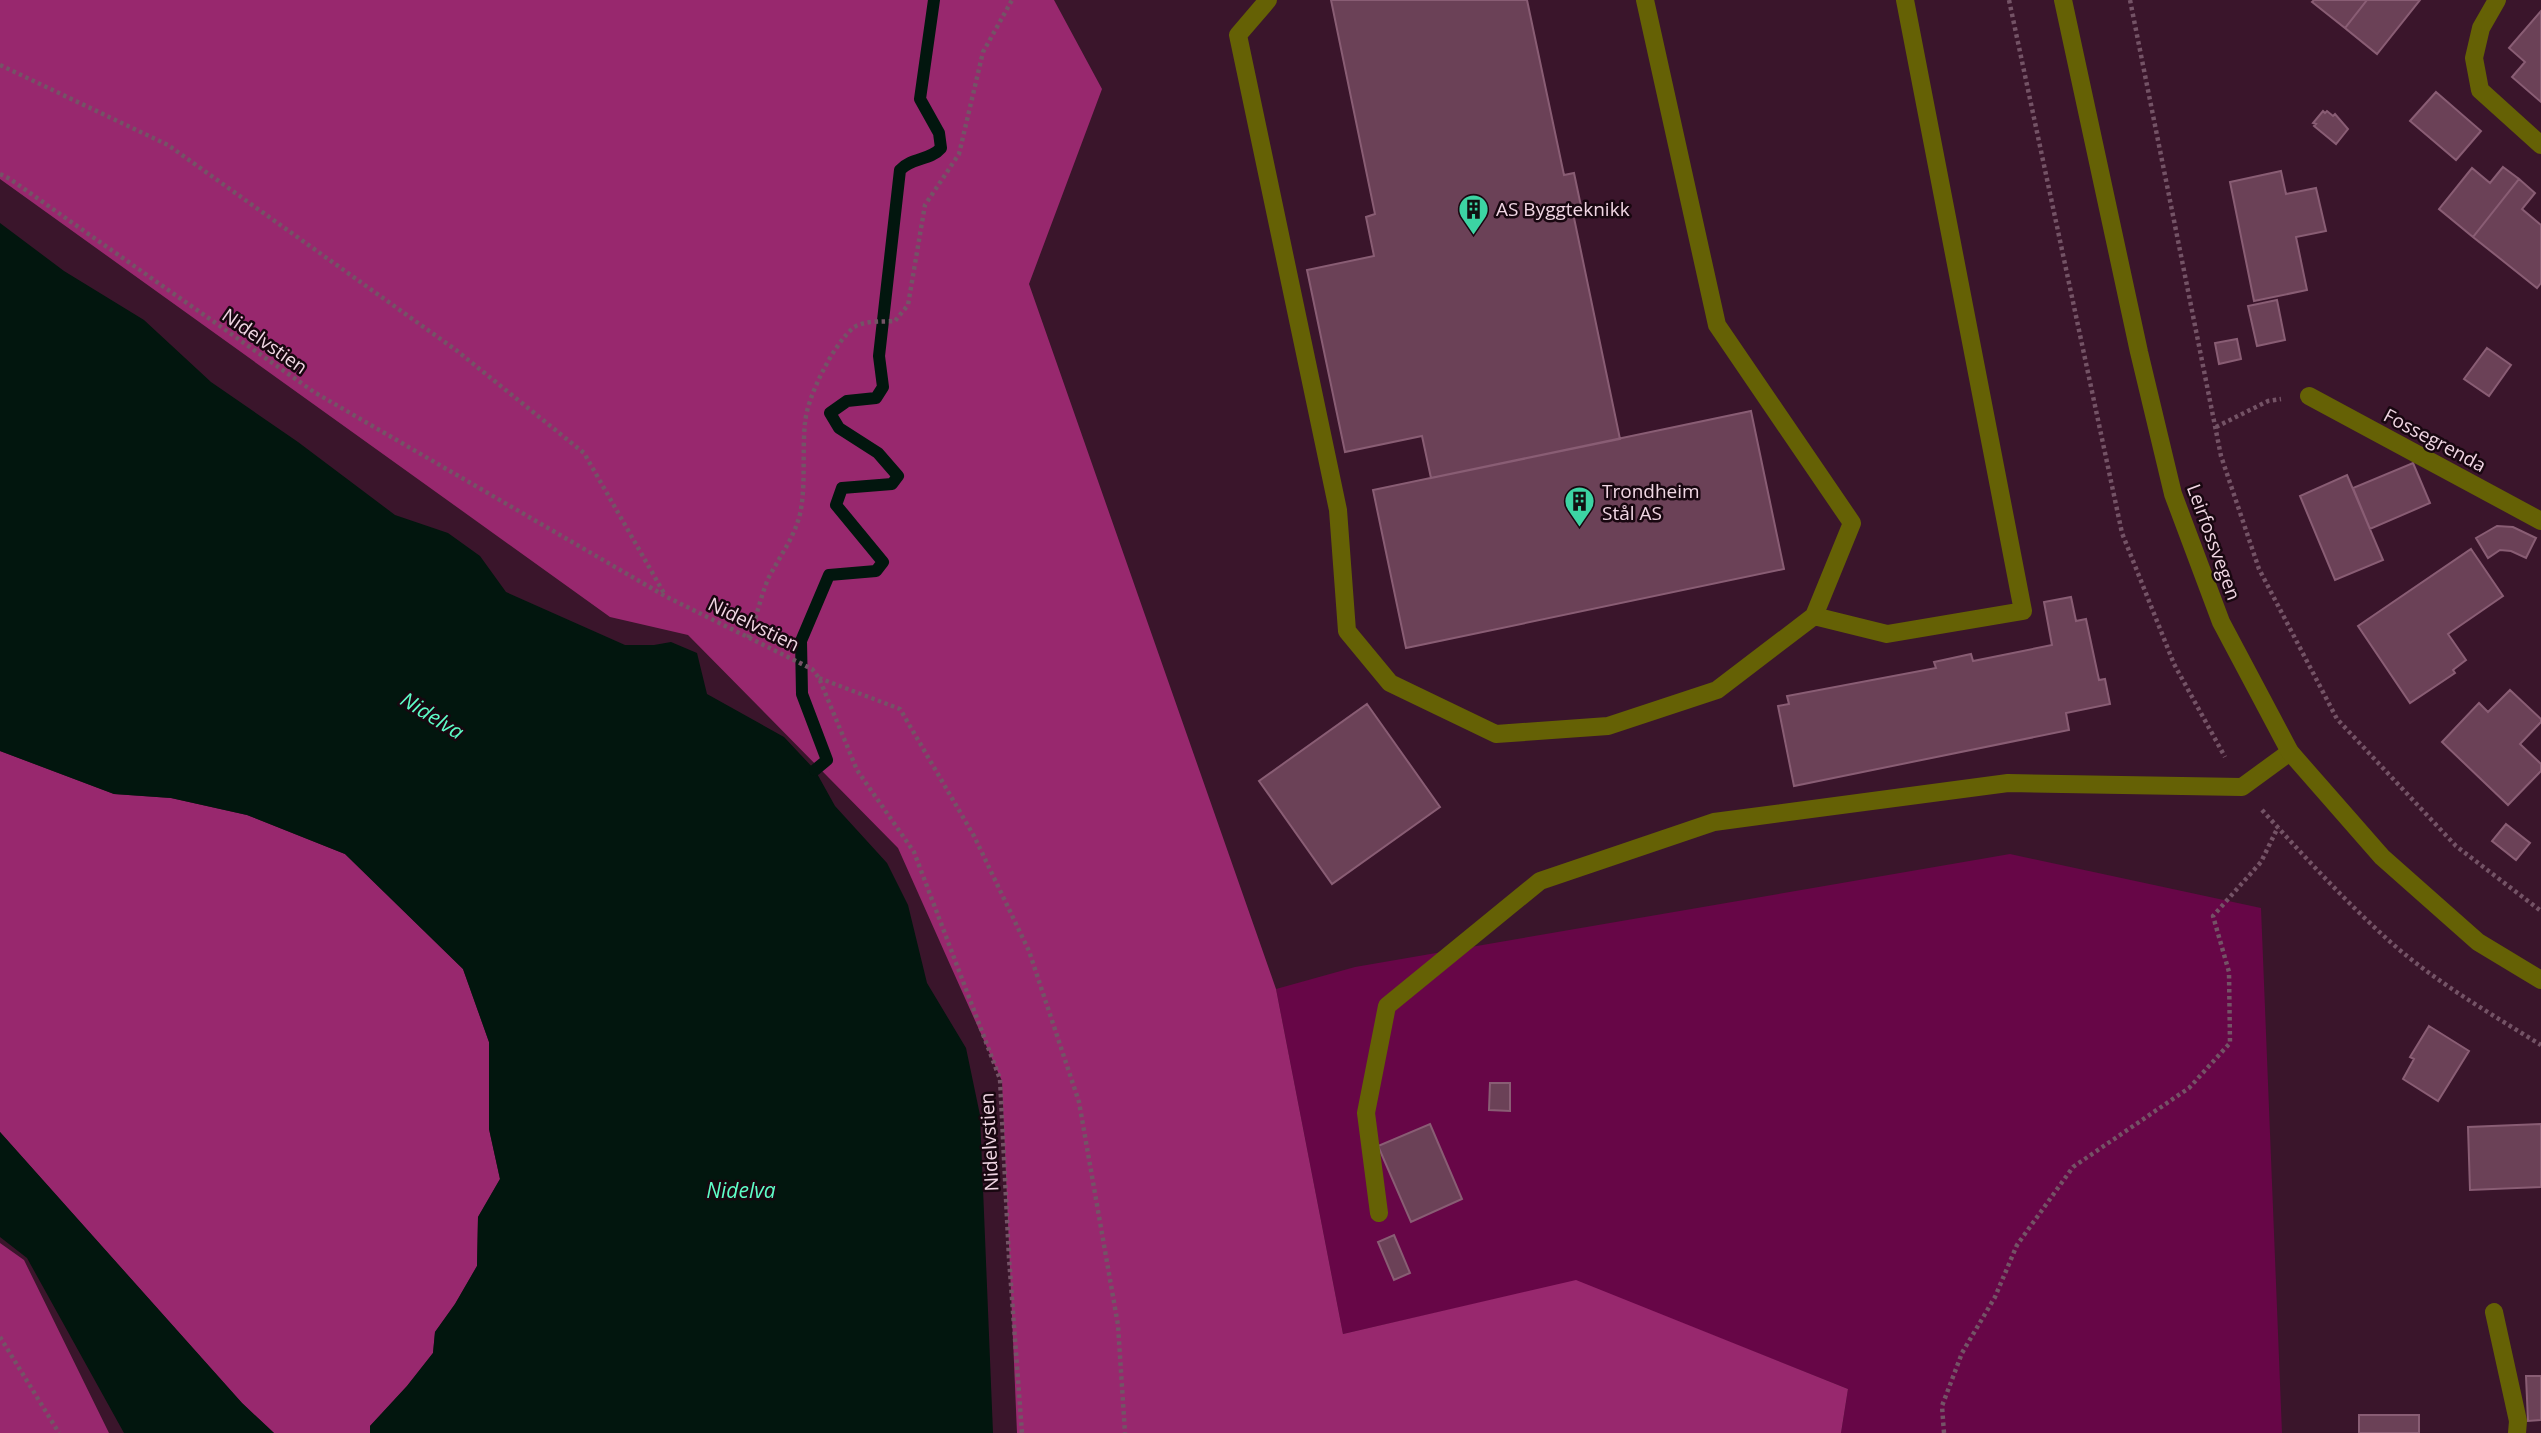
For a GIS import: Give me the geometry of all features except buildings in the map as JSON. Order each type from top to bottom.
[{"type":"street","points":[[1268,0],[1238,35],[1338,510],[1347,631],[1390,683],[1496,734],[1608,726],[1717,690],[1814,616],[1852,523],[1717,326],[1645,0]]},
{"type":"street","points":[[1814,616],[1887,634],[2023,611],[1905,0]]},
{"type":"street","name":"Leirfossvegen","points":[[2063,0],[2138,352],[2173,494],[2221,622],[2290,751],[2382,857],[2478,942],[2541,980]]},
{"type":"street","points":[[2497,0],[2481,28],[2474,58],[2480,90],[2541,145]]},
{"type":"street","name":"Fossegrenda","points":[[2309,396],[2541,521]]},
{"type":"street","points":[[1379,1213],[1366,1113],[1387,1006],[1540,881],[1714,822],[2008,783],[2242,787],[2290,751]]},
{"type":"street","points":[[2494,1312],[2518,1421],[2517,1433]]},
{"type":"path","points":[[748,638],[769,578],[789,542],[800,513],[805,419],[814,389],[830,358],[854,328],[863,323],[895,321],[908,305],[925,205],[959,155],[984,52],[1012,0]]},
{"type":"path","points":[[2130,0],[2221,456],[2259,569],[2337,719],[2456,846],[2541,911]]},
{"type":"path","points":[[0,65],[168,145],[466,358],[584,453],[666,596]]},
{"type":"path","name":"Nidelvstien","points":[[0,174],[10,178],[314,392],[666,596],[812,669],[819,678],[857,770],[914,852],[1000,1079],[1009,1258],[1022,1433]]},
{"type":"path","points":[[2216,427],[2268,401],[2309,396]]},
{"type":"path","points":[[819,678],[900,709],[974,836],[1029,951],[1080,1102],[1118,1325],[1125,1433]]},
{"type":"path","points":[[1944,1433],[1942,1406],[1962,1353],[1995,1297],[2017,1245],[2073,1167],[2189,1088],[2230,1043],[2229,972],[2213,916],[2261,862],[2278,827]]},
{"type":"path","points":[[0,1337],[59,1433]]},
{"type":"shaded area","points":[[0,0],[1054,0],[1102,89],[1029,284],[1276,989],[1343,1334],[1576,1280],[1848,1389],[1841,1433],[1017,1433],[1002,1081],[898,848],[688,635],[610,617],[0,179]]},
{"type":"shaded area","points":[[0,751],[114,794],[171,798],[247,815],[345,854],[463,969],[489,1042],[489,1129],[500,1179],[478,1217],[477,1266],[435,1332],[433,1353],[370,1426],[370,1433],[274,1433],[242,1403],[0,1132]]},
{"type":"shaded area","points":[[2010,854],[2261,908],[2282,1433],[1841,1433],[1848,1389],[1576,1281],[1343,1334],[1276,989],[1355,967]]},
{"type":"shaded area","points":[[0,1243],[24,1260],[109,1433],[0,1433]]},
{"type":"water","name":"Nidelva","points":[[0,223],[64,271],[144,320],[211,382],[298,442],[395,515],[448,533],[480,556],[506,592],[625,645],[671,642],[697,653],[707,694],[784,737],[815,770],[835,806],[887,863],[908,905],[927,983],[966,1048],[980,1115],[993,1433],[370,1433],[370,1426],[433,1353],[435,1332],[477,1266],[478,1217],[500,1179],[489,1129],[489,1042],[463,969],[345,854],[247,815],[171,798],[114,794],[0,751]]},
{"type":"water","points":[[0,1132],[242,1403],[274,1433],[124,1433],[27,1258],[0,1237]]},
{"type":"waterway","points":[[815,770],[827,760],[802,694],[801,641],[829,575],[876,571],[883,562],[836,505],[842,488],[892,484],[898,476],[878,453],[839,428],[830,413],[847,401],[876,398],[883,387],[879,356],[900,170],[941,148],[939,133],[920,99],[934,0]]},
{"type":"place","name":"AS Byggteknikk","points":[[1473,236]]},
{"type":"place","name":"Trondheim Stål AS","points":[[1579,529]]}]
